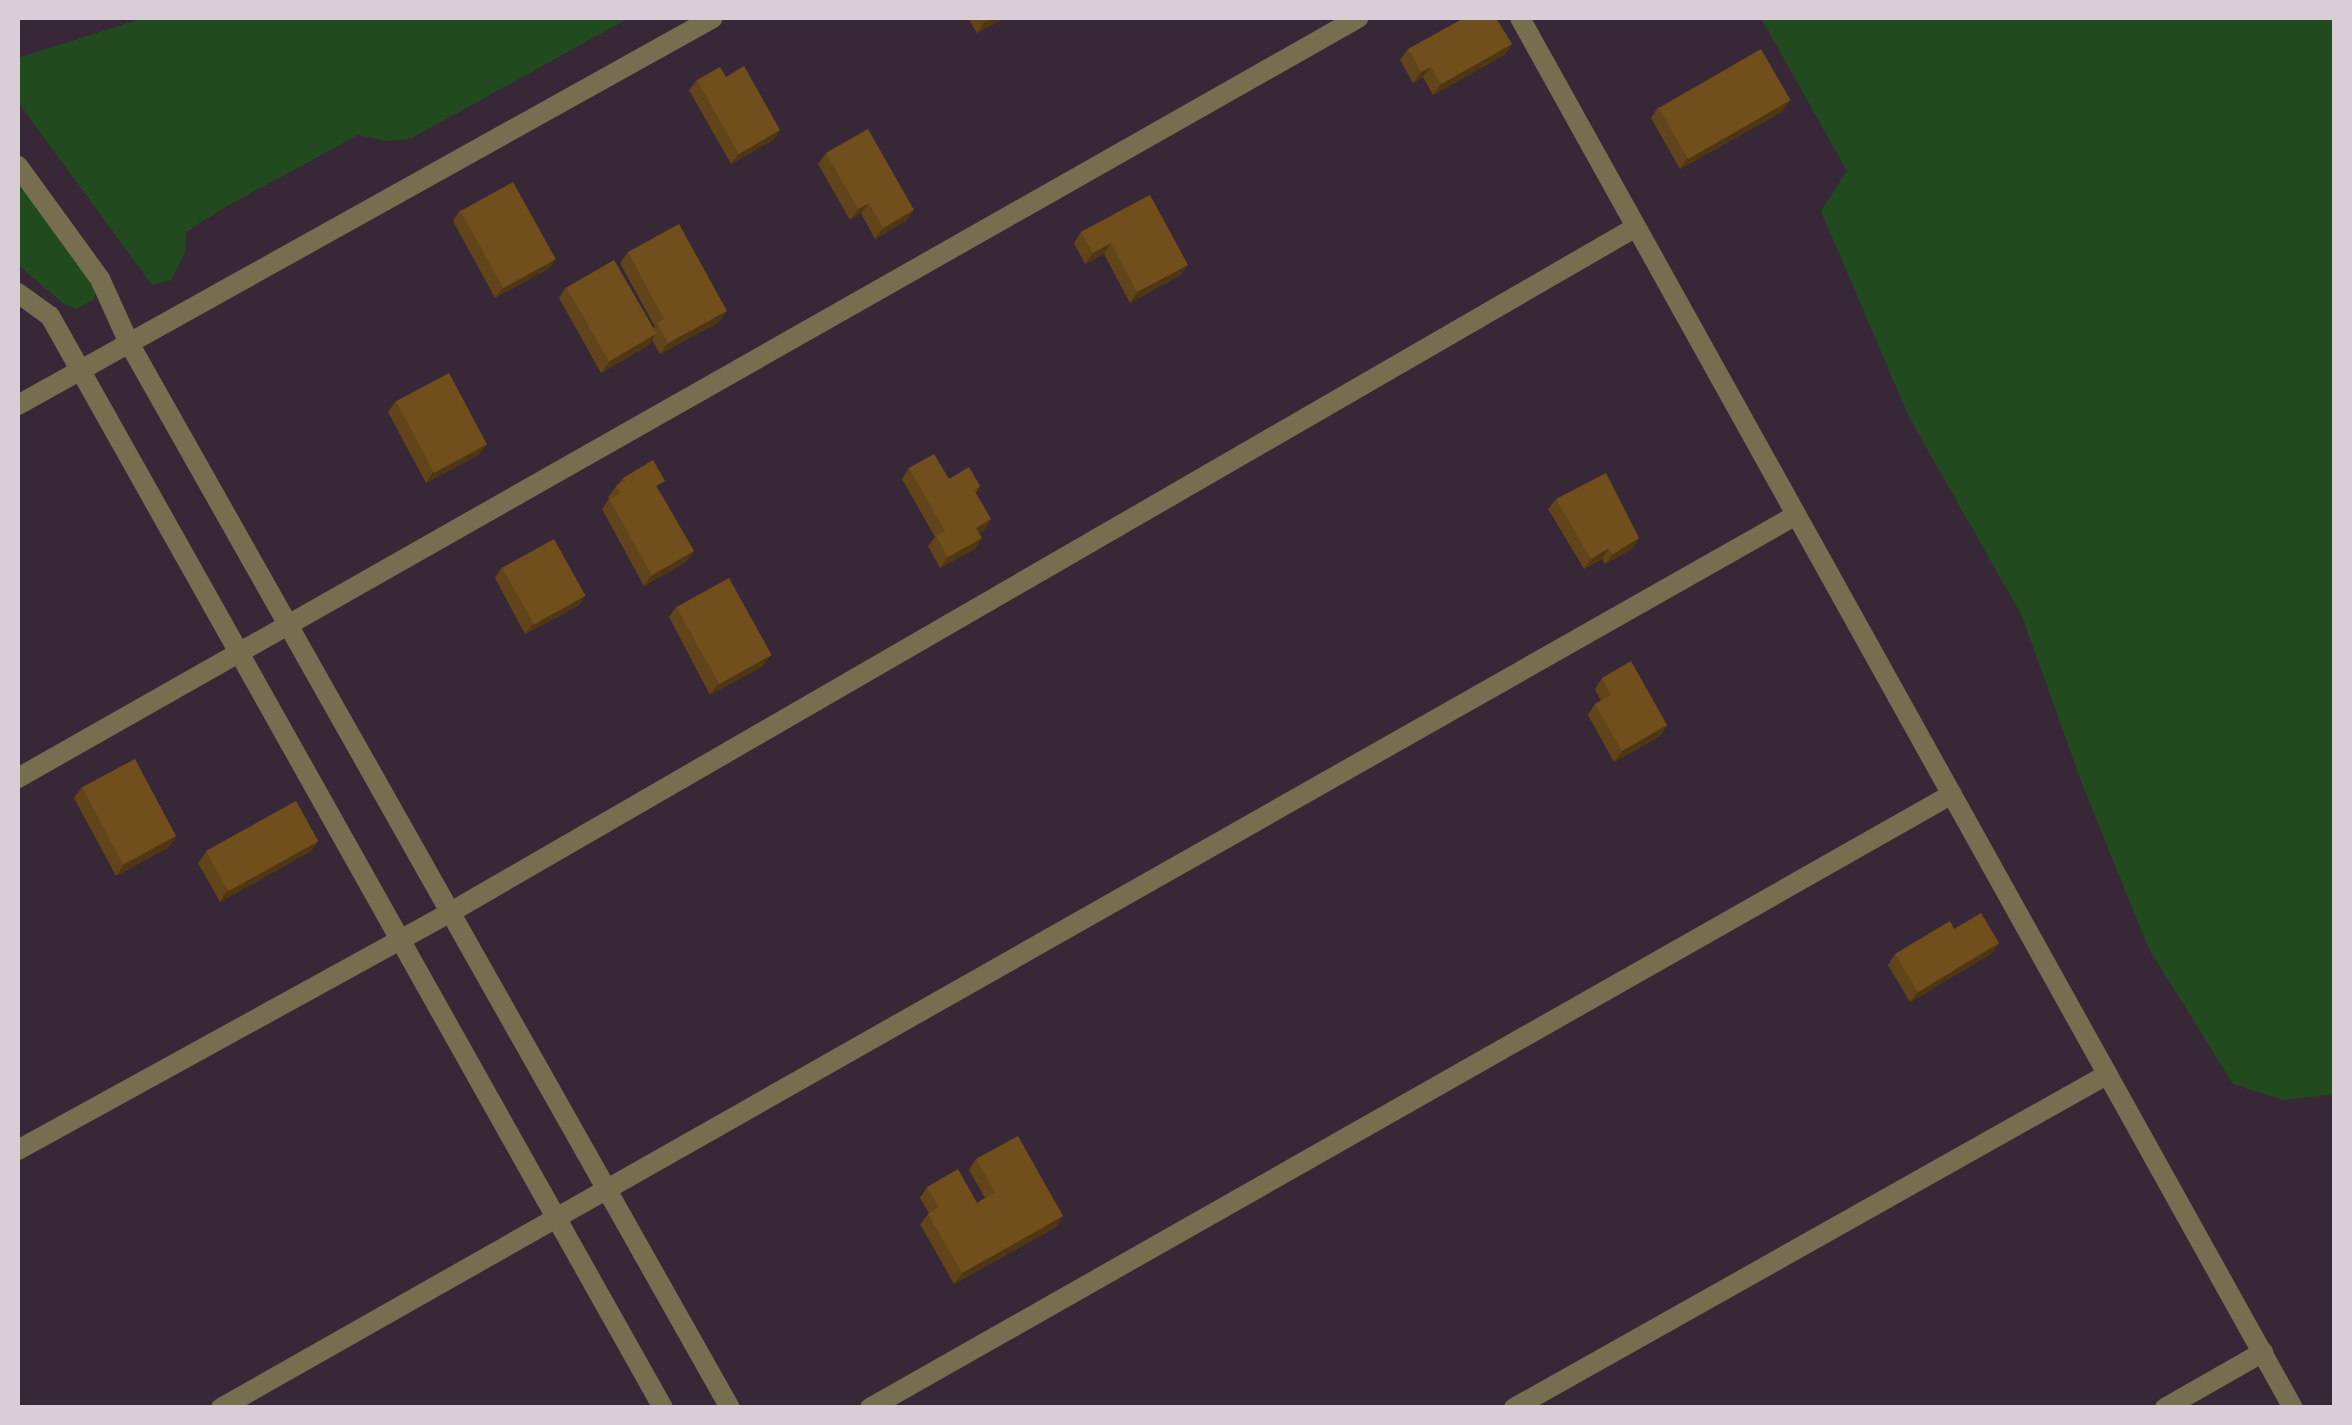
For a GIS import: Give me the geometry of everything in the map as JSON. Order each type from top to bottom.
[{"type":"street","points":[[18,405],[713,18]]},
{"type":"street","points":[[18,778],[290,628],[1358,18]]},
{"type":"street","points":[[1520,18],[2293,1408]]},
{"type":"street","points":[[18,166],[100,279],[129,343],[730,1408]]},
{"type":"street","points":[[18,1150],[451,912],[1636,226]]},
{"type":"street","points":[[18,293],[50,316],[664,1408]]},
{"type":"street","points":[[221,1408],[1796,514]]},
{"type":"street","points":[[870,1408],[1952,794]]},
{"type":"street","points":[[1514,1408],[2108,1074]]},
{"type":"street","points":[[2166,1408],[2262,1352]]},
{"type":"green space","points":[[144,18],[629,18],[410,139],[387,141],[358,135],[220,210],[186,232],[185,253],[171,280],[152,285],[18,102],[18,58]]},
{"type":"green space","points":[[1761,18],[2334,18],[2334,1094],[2283,1100],[2233,1084],[2149,949],[2084,789],[2022,616],[1909,417],[1821,211],[1847,171]]},
{"type":"green space","points":[[18,178],[98,288],[93,300],[76,309],[64,304],[18,265]]},
{"type":"building","points":[[1464,18],[1496,18],[1512,44],[1441,84],[1431,67],[1421,72],[1408,49]]},
{"type":"building","points":[[1761,49],[1790,100],[1688,159],[1659,108]]},
{"type":"building","points":[[744,66],[780,130],[739,154],[697,80],[720,67],[726,77]]},
{"type":"building","points":[[868,129],[914,210],[883,228],[869,203],[858,209],[826,153]]},
{"type":"building","points":[[513,182],[556,259],[503,288],[461,211]]},
{"type":"building","points":[[1150,195],[1188,265],[1137,292],[1111,243],[1093,253],[1081,232]]},
{"type":"building","points":[[679,224],[727,311],[668,343],[657,323],[664,319],[628,252]]},
{"type":"building","points":[[614,260],[656,334],[609,361],[566,288]]},
{"type":"building","points":[[449,373],[487,445],[434,473],[396,401]]},
{"type":"building","points":[[934,454],[949,479],[969,467],[980,486],[974,490],[991,519],[976,528],[982,538],[948,557],[936,536],[945,531],[909,468]]},
{"type":"building","points":[[653,460],[665,481],[656,486],[694,551],[652,575],[609,499],[620,494],[616,486],[625,481],[623,478]]},
{"type":"building","points":[[1606,473],[1639,538],[1613,554],[1609,548],[1591,559],[1556,499]]},
{"type":"building","points":[[554,539],[586,596],[534,624],[502,568]]},
{"type":"building","points":[[729,578],[772,655],[719,684],[677,607]]},
{"type":"building","points":[[1631,661],[1667,725],[1622,751],[1595,704],[1611,695],[1602,678]]},
{"type":"building","points":[[135,759],[176,836],[123,864],[82,787]]},
{"type":"building","points":[[296,801],[318,841],[228,891],[206,851]]},
{"type":"building","points":[[1981,913],[1999,943],[1918,992],[1895,954],[1950,921],[1954,929]]},
{"type":"building","points":[[1018,1136],[1063,1216],[962,1273],[928,1214],[939,1207],[927,1187],[958,1169],[977,1203],[995,1192],[976,1159]]}]
